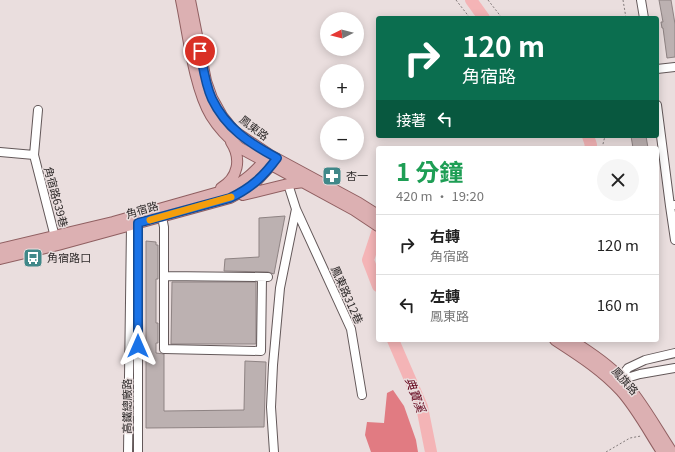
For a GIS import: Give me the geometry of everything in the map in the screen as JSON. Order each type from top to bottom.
[{"type":"main road","name":"鳳東路","points":[[181,0],[201,94],[210,115],[227,137],[240,148],[271,160],[356,207]]},
{"type":"main road","name":"鳳東路","points":[[190,0],[206,81],[212,98],[222,116],[234,130],[271,160],[304,182],[356,207]]},
{"type":"main road","points":[[209,196],[228,184],[234,176],[237,168],[236,154],[227,137]]},
{"type":"main road","name":"角宿路","points":[[0,259],[56,241],[161,213],[209,196],[239,185],[271,160]]},
{"type":"main road","name":"角宿路","points":[[161,213],[230,198],[252,186],[271,160]]},
{"type":"main road","points":[[230,198],[288,184],[304,182]]},
{"type":"main road","points":[[356,207],[376,214]]},
{"type":"main road","points":[[356,207],[376,224]]},
{"type":"main road","name":"角宿路","points":[[0,248],[56,241]]},
{"type":"main road","name":"鳳旗路","points":[[558,342],[579,355],[601,372],[619,379],[626,398],[662,452]]},
{"type":"main road","name":"鳳旗路","points":[[574,342],[619,379],[632,392],[672,452]]},
{"type":"street","points":[[641,0],[644,16]]},
{"type":"street","points":[[659,69],[675,66]]},
{"type":"street","name":"角宿路639巷","points":[[38,110],[34,155],[56,241]]},
{"type":"street","points":[[659,118],[672,206],[675,240]]},
{"type":"street","name":"角宿路639巷","points":[[0,152],[34,155]]},
{"type":"street","name":"鳳東路312巷","points":[[288,184],[296,209],[351,329],[362,395]]},
{"type":"street","points":[[274,452],[271,407],[273,365],[280,288],[296,209]]},
{"type":"street","points":[[161,213],[164,227],[164,276],[164,349],[261,351],[265,277],[164,276]]},
{"type":"street","name":"高鐵總廠路","points":[[128,452],[134,221]]},
{"type":"street","name":"高鐵總廠路","points":[[134,221],[138,452]]},
{"type":"street","points":[[619,379],[628,368],[645,360],[675,354]]},
{"type":"street","points":[[619,379],[675,368]]},
{"type":"path","points":[[456,0],[468,16]]},
{"type":"path","points":[[488,0],[500,16]]},
{"type":"path","points":[[623,0],[626,16]]},
{"type":"path","points":[[606,452],[630,438],[641,436],[648,432]]},
{"type":"shaded area","points":[[393,390],[404,406],[416,440],[418,452],[371,452],[365,435],[367,422],[384,423],[387,393]]},
{"type":"building","points":[[659,0],[671,0],[675,24],[675,57],[667,58]]},
{"type":"building","points":[[631,138],[646,138],[648,146],[633,146]]},
{"type":"building","points":[[285,216],[274,274],[268,272],[224,271],[225,259],[259,257],[259,218]]},
{"type":"building","points":[[146,241],[156,242],[156,245],[158,245],[156,323],[158,323],[158,343],[156,343],[156,353],[164,354],[164,411],[244,410],[245,361],[266,362],[264,427],[146,428]]},
{"type":"building","points":[[172,282],[256,282],[256,344],[171,344]]},
{"type":"waterway","name":"典寶溪","points":[[471,0],[483,16]]},
{"type":"waterway","name":"典寶溪","points":[[589,138],[591,146]]},
{"type":"waterway","name":"典寶溪","points":[[376,236],[368,260],[376,281]]},
{"type":"waterway","name":"典寶溪","points":[[394,342],[422,407],[431,452]]},
{"type":"slow traffic","points":[[150,220],[231,197]]},
{"type":"place","name":"杏一","points":[[332,176]]},
{"type":"place","name":"角宿路口","points":[[33,258]]},
{"type":"route","points":[[138,346],[138,223],[230,198],[252,186],[277,158],[250,142],[234,130],[222,116],[212,98],[206,81],[200,51]]}]
